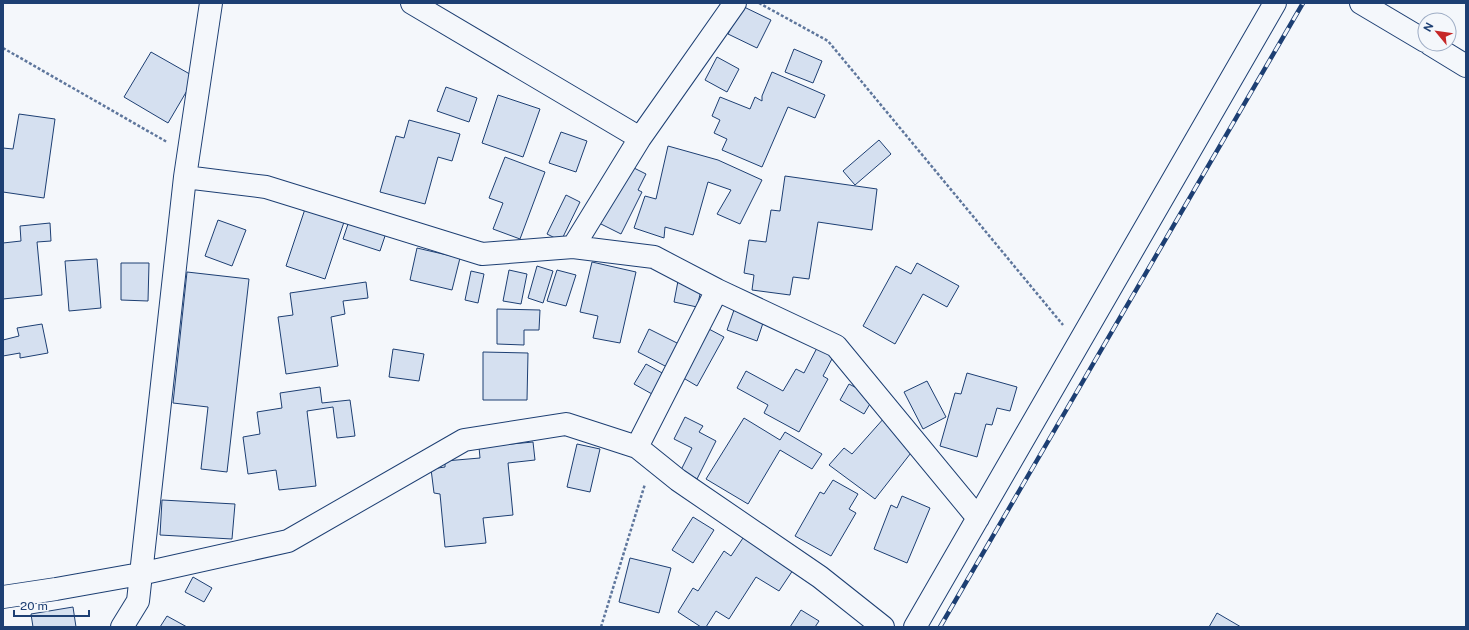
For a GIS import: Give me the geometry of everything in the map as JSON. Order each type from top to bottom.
[{"type":"street","points":[[122,627],[138,601],[185,177],[211,3]]},
{"type":"street","points":[[412,3],[640,138]]},
{"type":"street","points":[[573,247],[640,138],[735,3]]},
{"type":"street","points":[[915,627],[1275,3]]},
{"type":"street","points":[[1361,3],[1417,36]]},
{"type":"street","points":[[1443,52],[1466,66]]},
{"type":"street","points":[[185,177],[266,187],[482,254],[573,247],[654,257],[716,290],[836,346],[978,518]]},
{"type":"street","points":[[644,453],[716,290]]},
{"type":"street","points":[[3,597],[140,574],[288,541],[464,440],[566,424],[644,453],[678,480],[820,577],[883,627]]},
{"type":"path","points":[[759,3],[828,41],[1079,343]]},
{"type":"path","points":[[3,48],[188,154]]},
{"type":"path","points":[[601,627],[644,453]]},
{"type":"building","points":[[742,6],[771,20],[757,48],[728,34]]},
{"type":"building","points":[[794,49],[822,61],[813,83],[785,72]]},
{"type":"building","points":[[151,52],[195,77],[168,123],[124,97]]},
{"type":"building","points":[[717,57],[739,69],[727,92],[705,80]]},
{"type":"building","points":[[772,72],[825,95],[815,118],[788,107],[762,167],[722,150],[727,139],[714,133],[720,120],[712,116],[720,97],[750,109],[755,97],[762,101],[762,96]]},
{"type":"building","points":[[446,87],[477,98],[469,122],[437,111]]},
{"type":"building","points":[[498,95],[540,109],[523,157],[482,143]]},
{"type":"building","points":[[19,114],[55,119],[44,198],[3,192],[3,148],[13,149]]},
{"type":"building","points":[[409,120],[460,134],[452,161],[438,157],[425,204],[380,192],[396,136],[404,138]]},
{"type":"building","points":[[561,132],[587,141],[576,172],[549,163]]},
{"type":"building","points":[[879,140],[891,154],[855,185],[843,171]]},
{"type":"building","points":[[668,146],[718,160],[762,180],[740,224],[717,214],[731,190],[708,182],[693,235],[665,227],[664,238],[634,228],[645,196],[656,199]]},
{"type":"building","points":[[505,157],[545,172],[520,239],[493,229],[503,203],[489,198]]},
{"type":"building","points":[[630,166],[646,174],[638,190],[642,192],[621,234],[599,223]]},
{"type":"building","points":[[785,176],[877,189],[872,230],[818,222],[809,279],[793,277],[790,295],[752,290],[754,275],[744,273],[749,240],[766,242],[771,210],[780,211]]},
{"type":"building","points":[[566,195],[580,202],[561,241],[547,234]]},
{"type":"building","points":[[305,209],[344,222],[325,279],[286,266]]},
{"type":"building","points":[[218,220],[246,230],[232,266],[205,256]]},
{"type":"building","points":[[349,221],[386,233],[380,251],[343,239]]},
{"type":"building","points":[[50,223],[51,241],[37,242],[42,295],[3,299],[3,243],[21,241],[20,226]]},
{"type":"building","points":[[417,248],[460,258],[452,290],[410,280]]},
{"type":"building","points":[[97,259],[101,308],[69,311],[65,261]]},
{"type":"building","points":[[592,262],[636,272],[620,343],[593,338],[598,316],[580,312]]},
{"type":"building","points":[[121,263],[149,263],[148,301],[121,300]]},
{"type":"building","points":[[917,263],[959,286],[947,307],[923,294],[895,344],[863,326],[896,266],[911,274]]},
{"type":"building","points":[[537,266],[553,271],[543,303],[528,298]]},
{"type":"building","points":[[509,270],[527,274],[521,304],[503,301]]},
{"type":"building","points":[[557,270],[576,275],[566,306],[547,301]]},
{"type":"building","points":[[471,271],[484,274],[478,303],[465,300]]},
{"type":"building","points":[[187,272],[249,279],[227,472],[201,469],[208,407],[173,403]]},
{"type":"building","points":[[678,281],[702,286],[697,307],[674,302]]},
{"type":"building","points":[[366,282],[368,298],[343,301],[345,314],[331,317],[338,366],[286,374],[278,317],[293,315],[290,293]]},
{"type":"building","points":[[497,309],[540,310],[539,330],[524,330],[524,345],[497,344]]},
{"type":"building","points":[[734,310],[764,320],[757,341],[727,330]]},
{"type":"building","points":[[42,324],[48,353],[20,358],[20,353],[3,356],[3,340],[19,336],[17,328]]},
{"type":"building","points":[[707,328],[724,337],[697,386],[680,376]]},
{"type":"building","points":[[649,329],[679,344],[667,367],[638,352]]},
{"type":"building","points":[[818,346],[834,355],[823,376],[828,379],[799,432],[764,413],[768,405],[737,388],[746,371],[783,391],[796,369],[804,373]]},
{"type":"building","points":[[393,349],[424,354],[419,381],[389,377]]},
{"type":"building","points":[[483,352],[528,353],[527,400],[483,400]]},
{"type":"building","points":[[646,364],[664,374],[652,394],[634,384]]},
{"type":"building","points":[[967,373],[1017,387],[1010,411],[997,408],[992,425],[986,424],[977,457],[940,446],[955,393],[961,394]]},
{"type":"building","points":[[927,381],[946,417],[923,429],[904,392]]},
{"type":"building","points":[[849,384],[874,397],[864,414],[840,400]]},
{"type":"building","points":[[320,387],[322,403],[350,400],[355,436],[337,438],[333,407],[307,411],[316,486],[279,490],[276,470],[248,474],[243,437],[260,434],[257,412],[282,408],[280,393]]},
{"type":"building","points":[[685,417],[703,426],[699,432],[716,441],[697,479],[681,470],[692,448],[674,439]]},
{"type":"building","points":[[885,417],[914,449],[875,499],[829,465],[844,448],[852,454]]},
{"type":"building","points":[[744,418],[780,440],[785,432],[822,454],[812,469],[780,450],[748,504],[706,479]]},
{"type":"building","points":[[533,442],[535,460],[508,463],[513,515],[483,518],[486,543],[445,547],[440,494],[434,493],[431,469],[445,467],[445,461],[480,458],[479,447]]},
{"type":"building","points":[[577,444],[600,449],[590,492],[567,487]]},
{"type":"building","points":[[833,480],[858,494],[849,509],[856,513],[831,556],[795,536],[820,492],[824,494]]},
{"type":"building","points":[[902,496],[930,508],[907,563],[874,549],[891,505],[897,508]]},
{"type":"building","points":[[162,500],[235,504],[232,539],[160,535]]},
{"type":"building","points":[[693,517],[714,530],[693,563],[672,550]]},
{"type":"building","points":[[745,535],[795,567],[779,591],[756,577],[729,619],[716,611],[706,627],[701,627],[678,612],[693,588],[698,591],[724,551],[731,556]]},
{"type":"building","points":[[630,558],[671,568],[659,613],[619,602]]},
{"type":"building","points":[[193,577],[212,588],[204,602],[185,592]]},
{"type":"building","points":[[73,607],[76,627],[33,627],[31,614]]},
{"type":"building","points":[[801,610],[819,621],[815,627],[790,627]]},
{"type":"building","points":[[1217,613],[1241,627],[1209,627]]},
{"type":"building","points":[[167,616],[187,627],[160,627]]},
{"type":"railway","points":[[940,627],[1303,3]]}]
